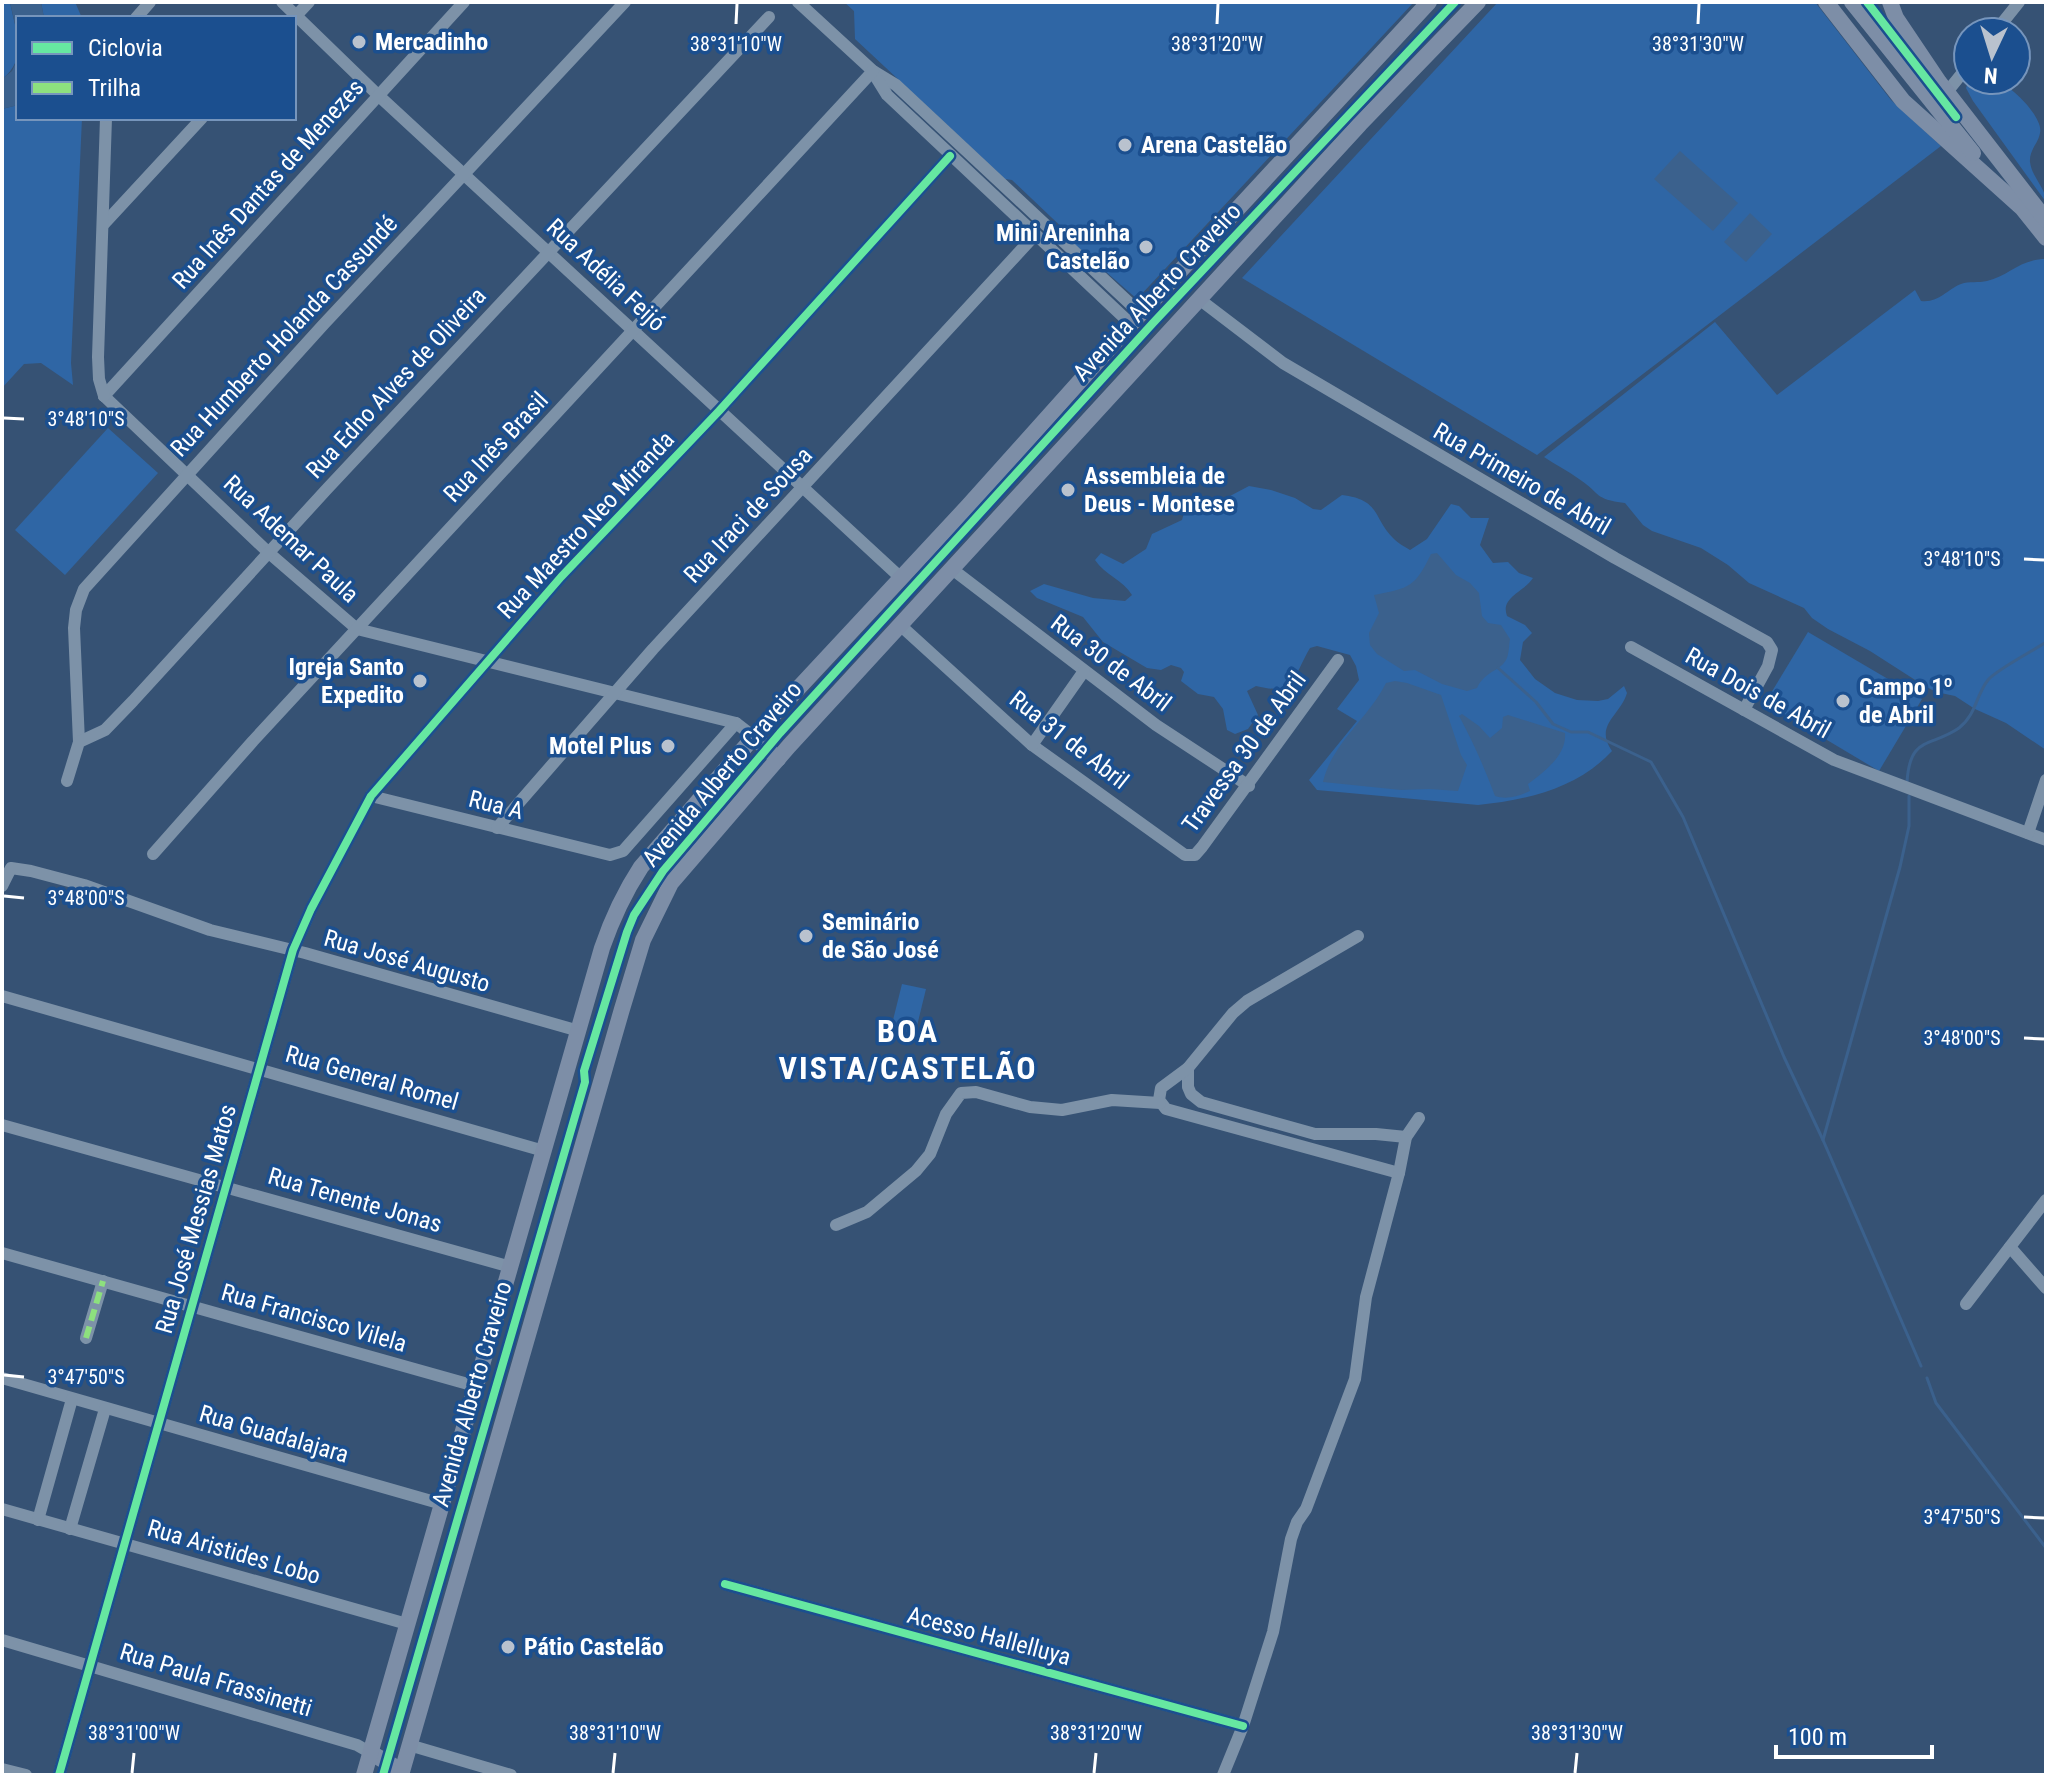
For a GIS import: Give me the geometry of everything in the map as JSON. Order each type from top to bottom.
[{"type":"main road","name":"Avenida Alberto Craveiro","points":[[364,1775],[579,1031],[610,927],[628,888],[641,867],[754,737],[1429,2]]},
{"type":"main road","name":"Avenida Alberto Craveiro","points":[[401,1773],[643,940],[671,883],[900,625],[1360,124],[1478,2]]},
{"type":"main road","points":[[1826,2],[1903,101],[2022,208]]},
{"type":"main road","points":[[1852,2],[1920,89],[2046,238]]},
{"type":"main road","points":[[1884,2],[1893,10],[1947,92],[2046,220]]},
{"type":"main road","points":[[754,737],[778,759]]},
{"type":"main road","points":[[371,1753],[401,1773]]},
{"type":"street","name":"Rua Inês Dantas de Menezes","points":[[104,396],[464,2]]},
{"type":"street","name":"Rua Humberto Holanda Cassundé","points":[[79,742],[74,628],[84,589],[625,2]]},
{"type":"street","points":[[798,2],[873,71],[896,85],[1136,318]]},
{"type":"street","name":"Rua Edno Alves de Oliveira","points":[[79,742],[97,736],[111,724],[769,17]]},
{"type":"street","name":"Rua Adélia Feijó","points":[[296,18],[901,578]]},
{"type":"street","points":[[873,71],[887,95],[950,156],[1035,235],[1136,318]]},
{"type":"street","name":"Rua Inês Brasil","points":[[153,854],[873,71]]},
{"type":"street","points":[[1947,92],[1952,86]]},
{"type":"street","points":[[104,396],[98,357],[106,120]]},
{"type":"street","points":[[103,225],[200,120]]},
{"type":"street","name":"Rua Maestro Neo Miranda","points":[[293,950],[311,909],[371,796],[561,577],[719,411],[950,156]]},
{"type":"street","name":"Rua Iraci de Sousa","points":[[497,828],[615,692],[1035,235]]},
{"type":"street","name":"Rua Primeiro de Abril","points":[[1199,299],[1309,379],[1602,551],[1767,642],[1772,650],[1770,660],[1744,710]]},
{"type":"street","name":"Rua Ademar Paula","points":[[104,396],[269,553],[357,629],[736,723],[754,737]]},
{"type":"street","name":"Rua 30 de Abril","points":[[952,569],[1156,725],[1249,786]]},
{"type":"street","name":"Rua 31 de Abril","points":[[900,625],[1032,745],[1179,851]]},
{"type":"street","name":"Rua Dois de Abril","points":[[1631,647],[1834,760],[2046,840]]},
{"type":"street","name":"Travessa 30 de Abril","points":[[1179,851],[1185,855],[1195,855],[1249,786],[1338,660]]},
{"type":"street","points":[[1032,745],[1084,671]]},
{"type":"street","name":"Rua A","points":[[371,796],[610,855],[623,851],[736,723]]},
{"type":"street","points":[[67,781],[79,742]]},
{"type":"street","points":[[2028,833],[2046,780]]},
{"type":"street","name":"Rua José Augusto","points":[[2,885],[11,868],[31,871],[137,902],[210,930],[293,950],[579,1031]]},
{"type":"street","points":[[1358,936],[1239,1007],[1188,1068],[1163,1085],[1160,1103],[1166,1109],[1188,1116],[1399,1173]]},
{"type":"street","name":"Rua José Messias Matos","points":[[59,1775],[293,950]]},
{"type":"street","name":"Rua General Romel","points":[[2,996],[544,1151]]},
{"type":"street","points":[[1188,1068],[1191,1094],[1207,1104],[1315,1134],[1406,1137]]},
{"type":"street","points":[[836,1225],[867,1212],[916,1171],[930,1154],[941,1123],[961,1093],[976,1092],[1030,1107],[1062,1110],[1112,1100],[1160,1103]]},
{"type":"street","points":[[1223,1775],[1243,1726],[1273,1632],[1291,1539],[1306,1509],[1355,1379],[1366,1297],[1406,1137],[1419,1118]]},
{"type":"street","name":"Rua Tenente Jonas","points":[[2,1125],[511,1267]]},
{"type":"street","points":[[1966,1304],[2046,1200]]},
{"type":"street","points":[[2010,1247],[2046,1288]]},
{"type":"street","name":"Rua Francisco Vilela","points":[[2,1253],[475,1386]]},
{"type":"street","points":[[86,1338],[103,1281]]},
{"type":"street","name":"Rua Guadalajara","points":[[2,1378],[442,1504]]},
{"type":"street","points":[[38,1520],[72,1399]]},
{"type":"street","points":[[70,1529],[105,1409]]},
{"type":"street","name":"Rua Aristides Lobo","points":[[2,1509],[407,1624]]},
{"type":"street","name":"Acesso Hallelluya","points":[[725,1584],[1243,1726]]},
{"type":"street","name":"Rua Paula Frassinetti","points":[[2,1640],[357,1745],[371,1753]]},
{"type":"street","points":[[409,1745],[511,1775]]},
{"type":"street","points":[[2,1769],[26,1775]]},
{"type":"shaded area","points":[[2,2],[10,2],[16,29],[16,59],[2,79]]},
{"type":"shaded area","points":[[10,2],[41,2],[44,16],[16,16],[16,28]]},
{"type":"shaded area","points":[[41,2],[75,2],[81,16],[44,16]]},
{"type":"shaded area","name":"Arena Castelão","points":[[844,2],[1414,2],[1137,299],[1073,243],[1071,236],[1012,180],[1005,179],[855,39],[854,11]]},
{"type":"shaded area","points":[[1498,2],[1815,2],[1891,100],[1941,146],[1537,455],[1242,278]]},
{"type":"shaded area","points":[[16,62],[16,106],[2,109],[2,79],[12,71]]},
{"type":"shaded area","points":[[1970,96],[2018,96],[2037,118],[2040,133],[2030,162],[2046,202]]},
{"type":"shaded area","points":[[16,106],[16,120],[82,120],[71,363],[73,385],[41,363],[24,364],[2,388],[2,109]]},
{"type":"shaded area","points":[[1680,151],[1738,203],[1713,231],[1654,179]]},
{"type":"shaded area","points":[[1750,213],[1772,234],[1746,262],[1724,242]]},
{"type":"shaded area","points":[[2046,259],[2046,750],[2006,723],[1955,696],[1923,685],[1828,629],[1804,608],[1749,583],[1701,548],[1652,531],[1625,503],[1602,498],[1544,457],[1715,322],[1777,395],[1915,290],[1921,301],[1933,300],[1961,284],[1987,281],[2029,262]]},
{"type":"shaded area","points":[[108,428],[158,473],[65,575],[15,530]]},
{"type":"shaded area","points":[[1249,486],[1295,498],[1313,509],[1321,510],[1342,495],[1355,497],[1370,506],[1394,539],[1410,550],[1427,539],[1451,504],[1459,506],[1471,518],[1489,518],[1480,545],[1493,563],[1508,562],[1519,573],[1533,578],[1510,599],[1506,609],[1507,616],[1525,625],[1532,633],[1523,642],[1520,660],[1535,679],[1555,693],[1577,700],[1608,699],[1624,686],[1627,693],[1624,701],[1607,727],[1607,742],[1612,751],[1583,775],[1567,783],[1532,796],[1496,803],[1478,805],[1317,790],[1309,780],[1357,721],[1337,709],[1359,680],[1350,655],[1317,646],[1310,648],[1296,675],[1286,686],[1256,686],[1247,691],[1258,715],[1248,729],[1235,734],[1227,730],[1223,709],[1214,697],[1198,694],[1181,681],[1184,672],[1181,668],[1171,665],[1161,670],[1147,668],[1103,642],[1083,617],[1037,598],[1030,591],[1044,584],[1093,598],[1125,601],[1132,595],[1095,560],[1101,553],[1123,564],[1146,549],[1152,534],[1182,520],[1186,505],[1220,505]]},
{"type":"shaded area","points":[[1437,553],[1456,575],[1479,593],[1482,616],[1488,623],[1501,625],[1510,639],[1503,664],[1484,678],[1477,688],[1467,691],[1442,684],[1415,670],[1404,671],[1377,654],[1370,645],[1369,633],[1379,613],[1374,595],[1410,584],[1431,554]]},
{"type":"shaded area","name":"Campo 1º de Abril","points":[[1808,632],[1922,699],[1879,771],[1765,703]]},
{"type":"shaded area","points":[[1395,681],[1441,695],[1467,765],[1458,791],[1401,790],[1323,782],[1342,743],[1386,683]]},
{"type":"shaded area","points":[[1462,714],[1490,738],[1502,728],[1503,717],[1508,715],[1565,733],[1565,741],[1553,762],[1528,784],[1530,791],[1513,797],[1495,796],[1459,716]]},
{"type":"shaded area","points":[[902,984],[926,989],[915,1034],[891,1028]]},
{"type":"waterway","points":[[1907,782],[1912,757],[1917,750],[1965,723],[1988,680],[2046,642]]},
{"type":"waterway","points":[[1498,668],[1536,702],[1553,724],[1571,732],[1588,732],[1651,762],[1683,817],[1784,1057],[1823,1140]]},
{"type":"waterway","points":[[1909,796],[1909,826],[1900,867],[1823,1140],[1921,1366]]},
{"type":"waterway","points":[[1927,1378],[1936,1403],[2046,1548]]},
{"type":"marked path","points":[[86,1338],[103,1281]]},
{"type":"cycle path","points":[[383,1775],[585,1082],[584,1071],[634,915],[663,871],[780,733],[1153,323],[1455,2]]},
{"type":"cycle path","points":[[1867,2],[1956,117]]},
{"type":"cycle path","points":[[59,1775],[293,950],[311,909],[371,796],[561,577],[719,411],[950,156]]},
{"type":"cycle path","points":[[725,1584],[1243,1726]]},
{"type":"place","name":"Mercadinho","points":[[359,42]]},
{"type":"place","name":"Arena Castelão","points":[[1125,145]]},
{"type":"place","name":"Mini Areninha Castelão","points":[[1146,247]]},
{"type":"place","name":"Assembleia de Deus - Montese","points":[[1068,490]]},
{"type":"place","name":"Igreja Santo Expedito","points":[[420,681]]},
{"type":"place","name":"Campo 1º de Abril","points":[[1843,701]]},
{"type":"place","name":"Motel Plus","points":[[668,746]]},
{"type":"place","name":"Seminário de São José","points":[[806,936]]},
{"type":"place","name":"Pátio Castelão","points":[[508,1647]]},
{"type":"district","name":"BOA VISTA/CASTELÃO","points":[[908,1050]]}]
